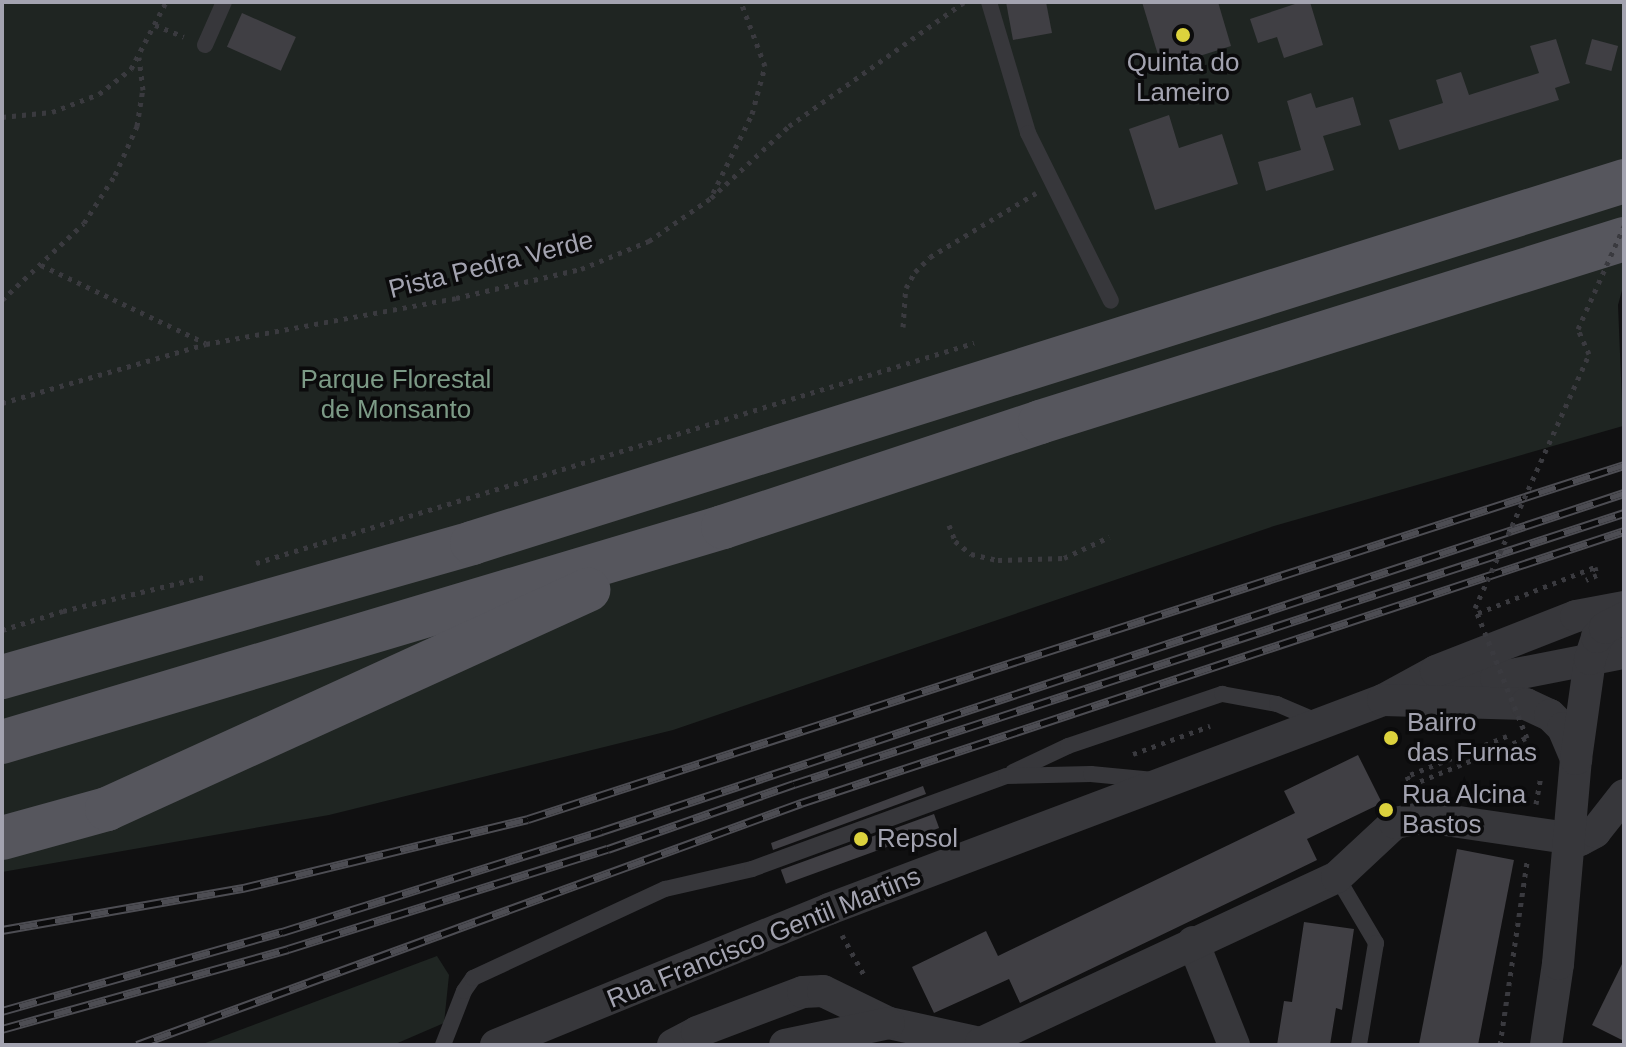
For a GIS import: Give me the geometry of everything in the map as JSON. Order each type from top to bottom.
[{"type":"highway","points":[[2,677],[472,543],[1624,181]]},
{"type":"highway","points":[[2,742],[723,527],[1040,422],[1624,239]]},
{"type":"highway","points":[[2,838],[107,809],[723,527]]},
{"type":"street","points":[[1383,700],[1436,671],[1576,616],[1624,607]]},
{"type":"street","points":[[1546,1045],[1558,964],[1576,759],[1590,659],[1597,637],[1605,628],[1624,618]]},
{"type":"street","name":"Rua Francisco Gentil Martins","points":[[1434,704],[1496,678],[1624,653]]},
{"type":"street","name":"Rua Francisco Gentil Martins","points":[[496,1045],[829,909],[1383,700],[1434,704],[1517,702],[1534,706],[1563,728],[1576,759]]},
{"type":"street","points":[[673,1045],[697,1032],[803,992],[823,991],[844,998],[889,1023],[981,1043],[1337,877],[1384,832],[1411,817],[1568,838],[1589,837],[1617,806]]},
{"type":"street","points":[[1558,964],[1582,883],[1617,806]]},
{"type":"street","points":[[1193,942],[1234,1045]]},
{"type":"street","points":[[785,1045],[889,1023]]},
{"type":"lane","points":[[205,45],[224,2]]},
{"type":"lane","points":[[989,2],[1028,133],[1111,301]]},
{"type":"lane","points":[[1006,776],[1068,746],[1222,694],[1277,704],[1320,722]]},
{"type":"lane","name":"Rua Francisco Gentil Martins","points":[[443,1045],[464,991],[473,978],[665,889],[752,869],[1006,776],[1091,774],[1168,781]]},
{"type":"lane","points":[[1337,877],[1376,943],[1359,1045]]},
{"type":"path","points":[[2,117],[52,112],[80,104],[120,79],[139,57],[166,2]]},
{"type":"path","points":[[711,198],[752,114],[765,66],[741,2]]},
{"type":"path","name":"Pista Pedra Verde","points":[[2,403],[206,344],[456,298],[581,269],[649,241],[711,198],[789,126],[964,2]]},
{"type":"path","points":[[155,25],[205,45]]},
{"type":"path","points":[[2,300],[84,223],[115,175],[137,126],[143,90],[139,57]]},
{"type":"path","points":[[903,327],[906,288],[915,272],[930,257],[1054,183]]},
{"type":"path","points":[[1538,730],[1528,728],[1407,776],[1411,785],[1527,738],[1475,608],[1589,354],[1578,329],[1624,226]]},
{"type":"path","points":[[41,265],[206,344]]},
{"type":"path","points":[[249,565],[989,338]]},
{"type":"path","points":[[949,525],[955,541],[971,554],[998,560],[1064,558],[1109,537]]},
{"type":"path","points":[[2,630],[63,611],[219,574]]},
{"type":"path","points":[[1500,1045],[1543,760]]},
{"type":"path","points":[[829,909],[889,1023]]},
{"type":"green space","name":"Parque Florestal de Monsanto","points":[[2,2],[1624,2],[1624,283],[1618,305],[1623,426],[1274,526],[673,730],[329,815],[2,872]]},
{"type":"green space","points":[[437,956],[449,975],[444,1023],[393,1045],[200,1045]]},
{"type":"building","points":[[1006,2],[1046,2],[1052,33],[1013,40]]},
{"type":"building","name":"Quinta do Lameiro","points":[[1142,2],[1218,2],[1231,46],[1162,68]]},
{"type":"building","points":[[1301,2],[1310,2],[1323,45],[1284,58],[1277,37],[1258,43],[1250,19]]},
{"type":"building","points":[[242,13],[296,37],[281,71],[227,47]]},
{"type":"building","points":[[1556,39],[1570,83],[1555,88],[1559,100],[1399,150],[1389,120],[1443,103],[1436,80],[1461,72],[1469,95],[1539,73],[1530,46]]},
{"type":"building","points":[[1592,39],[1618,46],[1611,71],[1585,64]]},
{"type":"building","points":[[1311,93],[1316,108],[1353,97],[1361,125],[1323,136],[1334,170],[1266,191],[1258,162],[1301,150],[1287,101]]},
{"type":"building","points":[[1169,115],[1179,148],[1222,134],[1238,184],[1155,210],[1129,129]]},
{"type":"building","points":[[1358,755],[1382,803],[1307,839],[1317,860],[1020,1003],[1009,979],[934,1013],[912,967],[986,931],[998,956],[1295,813],[1284,791]]},
{"type":"building","points":[[923,786],[926,794],[773,850],[771,843]]},
{"type":"building","points":[[934,814],[939,828],[786,884],[781,870]]},
{"type":"building","points":[[1457,849],[1514,860],[1478,1045],[1419,1043]]},
{"type":"building","points":[[1304,922],[1354,929],[1342,1010],[1336,1008],[1330,1045],[1277,1045],[1284,1001],[1292,1002]]},
{"type":"building","points":[[1624,960],[1624,1041],[1592,1025]]},
{"type":"railway","points":[[2,930],[243,888],[528,819],[1624,465]]},
{"type":"railway","points":[[2,1011],[282,932],[602,831],[1624,493]]},
{"type":"railway","points":[[2,1029],[288,949],[608,849],[794,784],[1624,513]]},
{"type":"railway","points":[[137,1045],[801,803],[1624,531]]},
{"type":"place","name":"Quinta do Lameiro","points":[[1183,35]]},
{"type":"place","name":"Bairro das Furnas","points":[[1391,738]]},
{"type":"place","name":"Rua Alcina Bastos","points":[[1386,810]]},
{"type":"place","name":"Repsol","points":[[861,839]]}]
